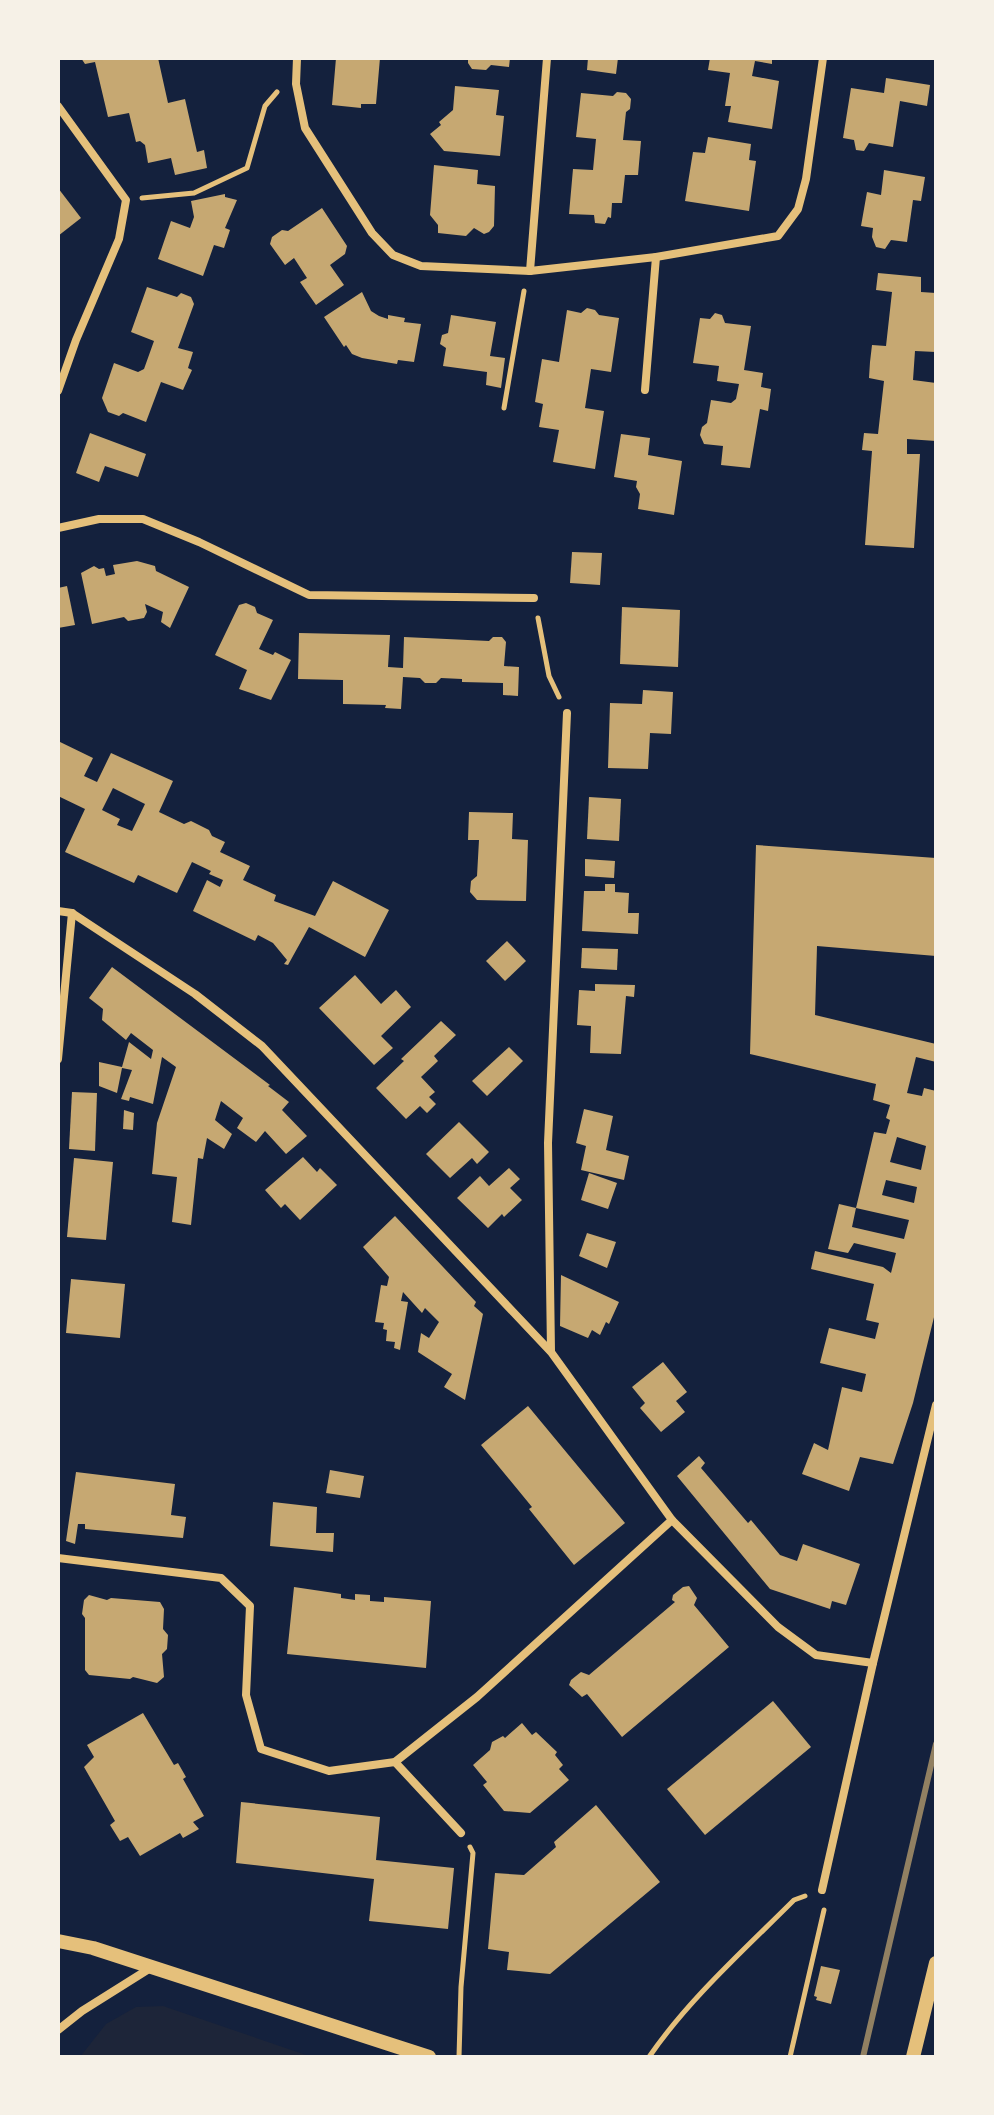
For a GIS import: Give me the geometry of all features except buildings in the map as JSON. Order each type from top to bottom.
[{"type":"street","points":[[297,58],[296,84],[305,128],[372,233],[393,255],[421,266],[530,271],[656,257],[778,236],[798,209],[806,179],[823,58]]},
{"type":"street","points":[[530,271],[547,58]]},
{"type":"street","points":[[58,106],[126,200],[119,239],[58,391]]},
{"type":"street","points":[[645,390],[656,257]]},
{"type":"street","points":[[58,528],[99,519],[143,519],[309,595],[534,598]]},
{"type":"street","points":[[551,1352],[548,1143],[567,713]]},
{"type":"street","points":[[58,911],[72,913],[195,994],[262,1046],[551,1352],[672,1520],[778,1627],[816,1655],[873,1663]]},
{"type":"street","points":[[58,1059],[72,913]]},
{"type":"street","points":[[822,1890],[936,1405]]},
{"type":"street","points":[[58,1558],[221,1578],[250,1606],[246,1695],[261,1749],[329,1771],[395,1762],[477,1697],[672,1520]]},
{"type":"street","points":[[395,1762],[461,1833]]},
{"type":"street","points":[[58,1941],[93,1948],[429,2057]]},
{"type":"street","points":[[913,2057],[936,1963]]},
{"type":"street","points":[[58,2030],[82,2011],[152,1967]]},
{"type":"path","points":[[126,200],[194,193],[247,168],[265,106],[280,89],[296,84]]},
{"type":"path","points":[[504,408],[521,301],[530,271]]},
{"type":"path","points":[[534,598],[549,676],[567,713]]},
{"type":"path","points":[[459,2057],[461,1987],[473,1853],[461,1833]]},
{"type":"path","points":[[649,2057],[662,2038],[794,1900],[822,1890],[824,1914],[790,2057]]},
{"type":"shaded area","points":[[163,2006],[312,2057],[80,2057],[106,2024],[136,2007]]},
{"type":"railway","points":[[863,2057],[936,1744]]}]
